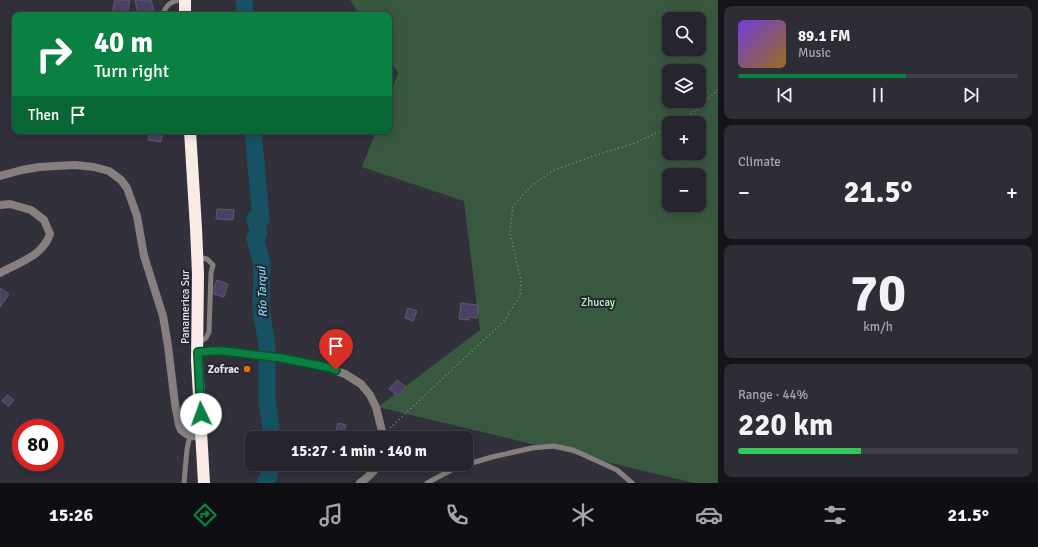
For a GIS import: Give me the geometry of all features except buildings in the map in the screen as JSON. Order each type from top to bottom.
[{"type":"highway","points":[[185,0],[185,12]]},
{"type":"highway","name":"Panamerica Sur","points":[[190,134],[198,274],[196,436],[204,483]]},
{"type":"street","points":[[0,176],[39,167],[75,166],[94,167],[109,171],[122,180],[127,188],[136,216],[144,256],[163,316],[169,354],[174,404],[179,424],[181,430],[186,434],[196,436]]},
{"type":"street","points":[[0,205],[10,204],[31,210],[44,220],[50,234],[48,241],[42,249],[26,260],[0,273]]},
{"type":"street","points":[[198,348],[281,358],[326,367],[345,374],[361,384],[370,394],[376,407],[382,431]]},
{"type":"street","points":[[360,483],[368,478],[374,471]]},
{"type":"lane","points":[[164,12],[169,4],[180,0]]},
{"type":"lane","points":[[184,483],[186,449],[196,436]]},
{"type":"lane","points":[[427,483],[455,468],[492,457],[532,448],[554,446],[573,450],[617,470],[632,483]]},
{"type":"path","points":[[687,116],[695,111],[718,90]]},
{"type":"path","points":[[388,431],[504,321],[520,296],[521,280],[510,233],[513,206],[530,187],[552,171],[634,143],[662,130]]},
{"type":"green space","name":"Zhucay","points":[[350,0],[718,0],[718,483],[694,483],[378,407],[480,330],[464,201],[362,167],[375,134],[392,134],[392,89],[398,73],[392,64],[392,12],[358,12]]},
{"type":"waterway","name":"Río Tarqui","points":[[244,0],[245,12]]},
{"type":"waterway","name":"Río Tarqui","points":[[253,134],[261,219],[255,219],[259,234],[255,238],[262,264],[261,309],[267,345],[267,400],[271,431]]},
{"type":"waterway","name":"Río Tarqui","points":[[265,483],[270,471]]},
{"type":"place","name":"Zofrac","points":[[247,369]]},
{"type":"route","points":[[201,414],[197,361],[198,352],[224,351],[281,358],[336,370]]}]
